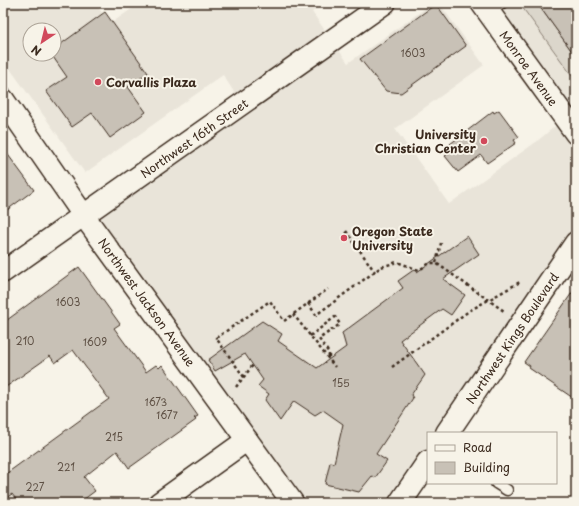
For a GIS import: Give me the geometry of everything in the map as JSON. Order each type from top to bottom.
[{"type":"street","name":"Northwest 16th Street","points":[[3,272],[385,3]]},
{"type":"street","name":"Monroe Avenue","points":[[491,6],[576,133]]},
{"type":"street","name":"Northwest Jackson Avenue","points":[[3,99],[84,216],[293,503]]},
{"type":"street","name":"Northwest Kings Boulevard","points":[[448,432],[576,243]]},
{"type":"street","points":[[159,503],[247,440]]},
{"type":"street","points":[[400,503],[427,463]]},
{"type":"lane","points":[[498,484],[507,490]]},
{"type":"path","points":[[346,231],[375,272]]},
{"type":"path","points":[[436,263],[441,243]]},
{"type":"path","points":[[308,304],[316,315],[381,267],[397,262],[419,270],[430,263],[436,263],[504,311]]},
{"type":"path","points":[[392,367],[469,311],[526,279]]},
{"type":"path","points":[[244,377],[216,338],[270,301],[284,321],[328,289]]},
{"type":"path","points":[[293,314],[336,367]]},
{"type":"path","points":[[310,336],[335,317],[340,324],[319,339],[329,353],[329,360]]},
{"type":"path","points":[[235,390],[253,365]]},
{"type":"shaded area","name":"Oregon State University","points":[[3,3],[95,3],[110,24],[140,3],[325,3],[312,12],[348,63],[433,3],[439,3],[484,65],[395,129],[449,204],[536,142],[565,118],[482,3],[576,3],[576,256],[457,432],[427,432],[427,478],[410,503],[302,503],[100,219],[245,109],[223,75],[85,173],[3,59]]},
{"type":"shaded area","points":[[526,3],[537,3],[576,57],[576,81],[522,7]]},
{"type":"building","points":[[537,3],[576,3],[576,57]]},
{"type":"building","points":[[436,4],[466,46],[401,93],[386,91],[360,59]]},
{"type":"building","name":"Corvallis Plaza","points":[[105,12],[148,73],[128,87],[146,112],[110,138],[92,113],[72,127],[46,91],[67,77],[57,62],[62,62],[62,43]]},
{"type":"building","name":"University Christian Center","points":[[499,110],[519,137],[514,140],[516,143],[487,163],[481,155],[458,172],[445,156],[454,149],[450,144],[493,111],[494,113]]},
{"type":"building","points":[[3,148],[34,190],[3,213]]},
{"type":"building","points":[[467,236],[479,254],[443,279],[465,295],[451,315],[442,309],[400,340],[425,375],[411,395],[413,398],[376,454],[387,461],[375,478],[372,476],[359,492],[325,484],[330,462],[334,463],[343,424],[323,410],[315,415],[294,401],[280,421],[265,400],[269,394],[258,386],[263,380],[245,354],[215,371],[208,360],[262,321],[282,334],[278,341],[317,368],[346,347],[342,333],[403,288],[398,281],[415,269],[417,272]]},
{"type":"building","points":[[79,267],[120,324],[114,328],[146,372],[156,365],[159,368],[162,365],[198,416],[194,418],[196,420],[129,468],[117,451],[84,477],[95,491],[79,503],[19,503],[12,494],[3,500],[3,476],[109,399],[73,350],[55,363],[50,356],[3,389],[3,323]]},
{"type":"building","points":[[576,287],[576,400],[529,368],[530,366],[524,362]]},
{"type":"place","name":"Corvallis Plaza","points":[[98,82]]},
{"type":"place","name":"University Christian Center","points":[[484,141]]},
{"type":"place","name":"Oregon State University","points":[[344,238]]}]
